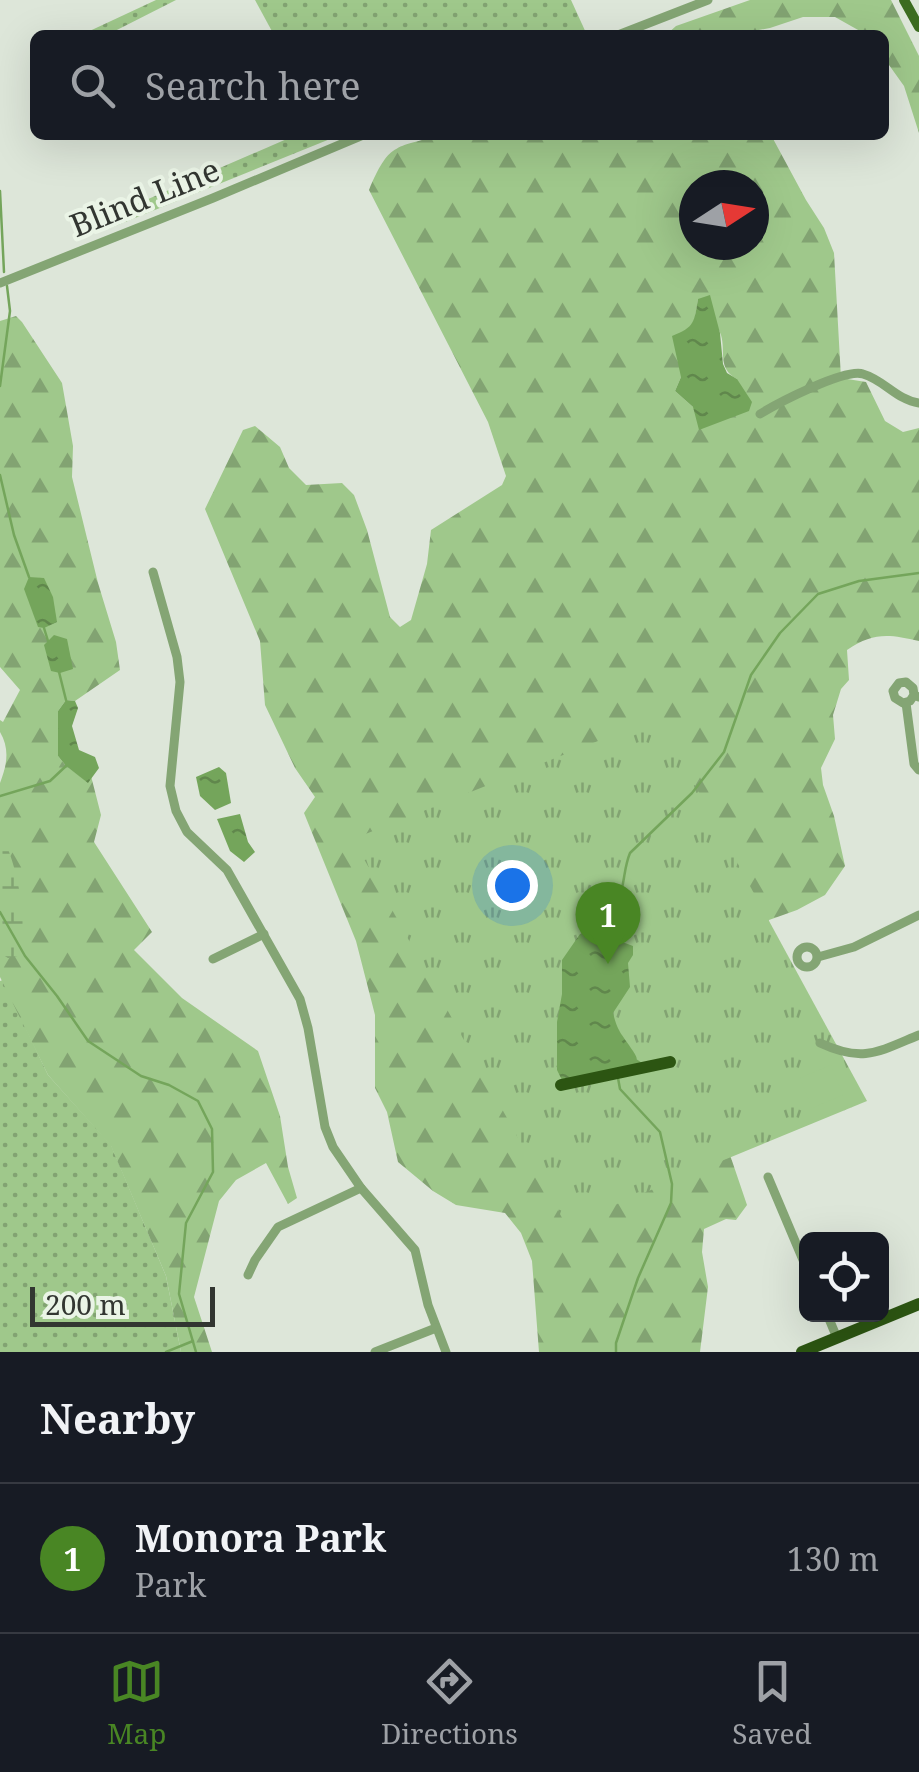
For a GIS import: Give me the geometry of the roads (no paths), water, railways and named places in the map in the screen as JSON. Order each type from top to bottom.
[{"type":"highway","points":[[561,1085],[670,1062]]},
{"type":"highway","points":[[802,1352],[919,1304]]},
{"type":"main road","points":[[904,0],[919,27]]},
{"type":"street","points":[[631,30],[708,0]]},
{"type":"street","name":"Blind Line","points":[[0,282],[351,140]]},
{"type":"street","points":[[760,414],[800,392],[857,372],[919,404]]},
{"type":"street","points":[[153,572],[177,657],[180,682],[170,786],[176,811],[188,832],[227,870],[304,1009],[329,1139],[361,1188],[416,1250],[446,1352]]},
{"type":"street","points":[[913,698],[914,764],[919,770]]},
{"type":"street","points":[[818,957],[854,947],[916,917],[919,930]]},
{"type":"street","points":[[213,959],[264,934]]},
{"type":"street","points":[[820,1043],[858,1056],[919,1035]]},
{"type":"street","points":[[768,1177],[799,1250]]},
{"type":"street","points":[[248,1274],[278,1227],[361,1188]]},
{"type":"street","points":[[830,1322],[837,1338]]},
{"type":"street","points":[[375,1352],[436,1328]]},
{"type":"water","points":[[710,295],[723,364],[752,402],[749,411],[699,430],[693,407],[675,391],[681,377],[672,336],[689,326],[698,299]]},
{"type":"water","points":[[29,577],[44,578],[53,597],[57,622],[44,628],[38,627],[24,589]]},
{"type":"water","points":[[54,635],[67,639],[73,669],[51,671],[44,645]]},
{"type":"water","points":[[66,700],[75,701],[78,708],[72,726],[79,750],[95,757],[99,768],[88,783],[58,756],[58,711]]},
{"type":"water","points":[[219,767],[226,773],[231,803],[215,810],[200,796],[196,777]]},
{"type":"water","points":[[240,814],[255,852],[244,862],[230,851],[217,819]]},
{"type":"water","points":[[593,931],[633,946],[628,963],[630,987],[613,1013],[636,1059],[643,1064],[563,1082],[557,1070],[562,960],[580,934]]},
{"type":"waterway","points":[[0,191],[4,272]]},
{"type":"waterway","points":[[0,386],[10,311],[7,286]]},
{"type":"waterway","points":[[0,475],[29,577]]},
{"type":"waterway","points":[[606,937],[630,853],[692,793],[724,752],[751,675],[780,633],[818,594],[859,581],[919,573]]},
{"type":"waterway","points":[[44,628],[48,641]]},
{"type":"waterway","points":[[59,672],[66,700]]},
{"type":"waterway","points":[[0,796],[50,781],[66,766]]},
{"type":"waterway","points":[[0,912],[25,956],[88,1041],[141,1076],[169,1085],[198,1101],[212,1129],[213,1172],[186,1223],[179,1294],[196,1352]]},
{"type":"waterway","points":[[616,1352],[638,1278],[671,1203],[672,1184],[660,1132],[620,1089],[618,1078]]},
{"type":"waterway","points":[[166,1352],[193,1341]]},
{"type":"place","name":"Monora Park","points":[[608,964]]}]
